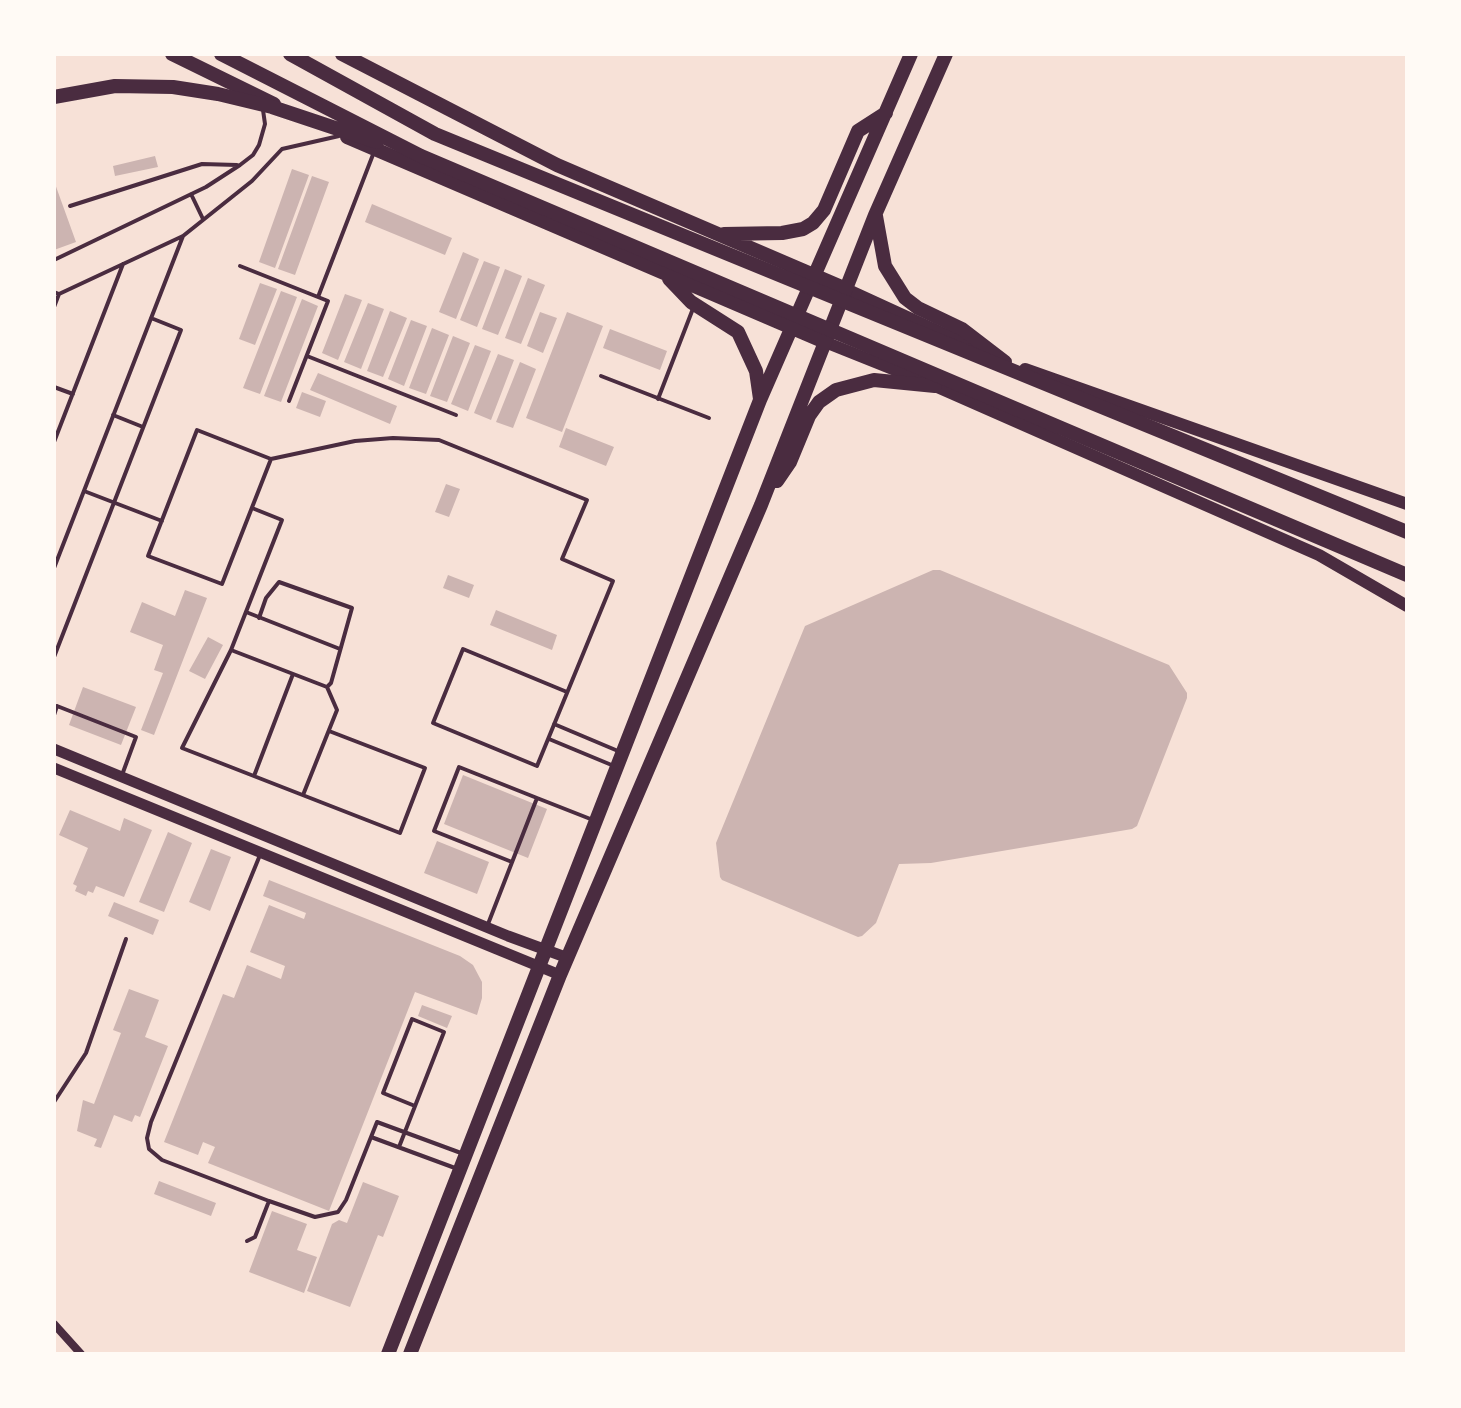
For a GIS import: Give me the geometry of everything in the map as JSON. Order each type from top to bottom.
[{"type":"main road","points":[[172,54],[375,150],[792,329],[935,386],[1319,555],[1407,606]]},
{"type":"main road","points":[[221,54],[421,156],[1318,536],[1407,578]]},
{"type":"main road","points":[[290,54],[435,134],[1404,530]]},
{"type":"main road","points":[[342,54],[557,165],[846,289],[1005,362],[1407,504]]},
{"type":"main road","points":[[388,1354],[760,400],[911,54]]},
{"type":"main road","points":[[410,1354],[560,975],[761,505],[875,215],[946,54]]},
{"type":"main road","points":[[54,97],[135,85],[218,94],[272,107],[421,156]]},
{"type":"main road","points":[[717,234],[782,233],[803,229],[813,223],[824,210],[858,131],[886,112]]},
{"type":"main road","points":[[875,215],[885,266],[905,298],[918,308],[962,329],[1005,362]]},
{"type":"main road","points":[[666,275],[694,304],[738,332],[756,371],[760,400]]},
{"type":"main road","points":[[761,505],[790,462],[809,416],[819,402],[836,390],[874,380],[935,386]]},
{"type":"street","points":[[54,749],[568,958]]},
{"type":"street","points":[[54,768],[560,975]]},
{"type":"street","points":[[54,1324],[81,1354]]},
{"type":"lane","points":[[54,260],[191,194],[253,155],[264,133],[263,111],[258,96]]},
{"type":"lane","points":[[54,307],[56,293],[183,236],[252,181],[282,149],[343,135]]},
{"type":"lane","points":[[318,297],[375,150]]},
{"type":"lane","points":[[70,206],[202,164],[240,165]]},
{"type":"lane","points":[[191,194],[203,219]]},
{"type":"lane","points":[[54,568],[183,236]]},
{"type":"lane","points":[[54,442],[124,262]]},
{"type":"lane","points":[[240,266],[328,301],[289,401]]},
{"type":"lane","points":[[658,399],[694,304]]},
{"type":"lane","points":[[54,657],[181,330],[151,318]]},
{"type":"lane","points":[[307,356],[456,415]]},
{"type":"lane","points":[[601,376],[709,418]]},
{"type":"lane","points":[[54,387],[73,394]]},
{"type":"lane","points":[[113,415],[143,427]]},
{"type":"lane","points":[[271,459],[222,584],[148,556],[197,430],[271,459],[355,441],[393,438],[439,440],[587,500],[562,559],[613,581],[537,766],[433,723],[463,649],[567,692]]},
{"type":"lane","points":[[84,491],[162,521]]},
{"type":"lane","points":[[252,508],[282,520],[231,650],[182,748],[400,833],[425,768],[329,731]]},
{"type":"lane","points":[[259,618],[266,598],[279,582],[352,608],[331,683],[327,687]]},
{"type":"lane","points":[[246,612],[340,649]]},
{"type":"lane","points":[[231,650],[327,687],[337,710],[303,795]]},
{"type":"lane","points":[[254,776],[293,674]]},
{"type":"lane","points":[[54,715],[57,706],[136,737],[121,777]]},
{"type":"lane","points":[[554,724],[619,760]]},
{"type":"lane","points":[[548,738],[619,760]]},
{"type":"lane","points":[[512,862],[434,831],[459,767],[595,821]]},
{"type":"lane","points":[[486,927],[537,798]]},
{"type":"lane","points":[[260,852],[151,1122],[147,1144],[151,1153],[162,1160],[315,1217],[338,1212],[346,1200],[377,1122],[465,1155]]},
{"type":"lane","points":[[54,1102],[86,1053],[126,939]]},
{"type":"lane","points":[[399,1147],[444,1032],[412,1019],[383,1093],[415,1106]]},
{"type":"lane","points":[[371,1137],[460,1170]]},
{"type":"lane","points":[[247,1241],[255,1237],[269,1201]]},
{"type":"building","points":[[155,156],[158,167],[115,176],[113,166]]},
{"type":"building","points":[[292,169],[309,175],[275,268],[259,262]]},
{"type":"building","points":[[312,176],[329,182],[295,275],[278,269]]},
{"type":"building","points":[[54,181],[76,242],[54,250]]},
{"type":"building","points":[[372,204],[452,238],[445,255],[365,222]]},
{"type":"building","points":[[463,252],[479,259],[456,319],[439,312]]},
{"type":"building","points":[[484,261],[500,267],[477,327],[460,320]]},
{"type":"building","points":[[505,269],[522,276],[498,335],[482,329]]},
{"type":"building","points":[[528,278],[545,285],[521,344],[505,338]]},
{"type":"building","points":[[260,283],[277,289],[255,345],[239,339]]},
{"type":"building","points":[[281,291],[297,297],[260,394],[243,388]]},
{"type":"building","points":[[345,294],[362,300],[338,360],[322,353]]},
{"type":"building","points":[[302,299],[318,306],[281,402],[264,396]]},
{"type":"building","points":[[368,303],[384,309],[361,369],[344,362]]},
{"type":"building","points":[[390,311],[407,318],[383,377],[367,371]]},
{"type":"building","points":[[540,312],[557,318],[543,353],[527,346]]},
{"type":"building","points":[[567,312],[603,326],[562,432],[526,418]]},
{"type":"building","points":[[411,320],[427,326],[404,386],[388,379]]},
{"type":"building","points":[[432,328],[449,335],[426,394],[409,388]]},
{"type":"building","points":[[610,329],[667,351],[660,370],[603,348]]},
{"type":"building","points":[[453,336],[470,343],[447,402],[430,396]]},
{"type":"building","points":[[475,345],[491,351],[468,411],[451,404]]},
{"type":"building","points":[[498,354],[514,360],[491,420],[474,413]]},
{"type":"building","points":[[520,362],[536,369],[513,428],[496,422]]},
{"type":"building","points":[[318,373],[397,406],[390,424],[310,390]]},
{"type":"building","points":[[302,392],[326,401],[320,417],[296,408]]},
{"type":"building","points":[[566,428],[614,447],[606,466],[559,447]]},
{"type":"building","points":[[446,484],[460,489],[449,517],[435,512]]},
{"type":"building","points":[[933,570],[940,570],[1169,665],[1187,698],[1137,826],[931,863],[899,864],[876,923],[858,937],[722,880],[716,843],[805,626]]},
{"type":"building","points":[[448,575],[474,585],[469,598],[443,588]]},
{"type":"building","points":[[185,590],[207,598],[154,735],[141,730],[163,673],[154,670],[163,645],[130,632],[142,602],[175,616]]},
{"type":"building","points":[[496,610],[557,635],[552,650],[490,625]]},
{"type":"building","points":[[208,637],[223,645],[205,679],[189,671]]},
{"type":"building","points":[[83,687],[136,707],[121,745],[69,725]]},
{"type":"building","points":[[463,775],[547,809],[528,858],[444,824]]},
{"type":"building","points":[[70,810],[120,831],[124,818],[152,830],[124,897],[96,886],[93,893],[88,891],[86,896],[75,891],[77,886],[73,884],[88,848],[59,835]]},
{"type":"building","points":[[168,832],[192,843],[164,912],[139,902]]},
{"type":"building","points":[[437,841],[489,862],[477,894],[424,873]]},
{"type":"building","points":[[211,849],[231,857],[210,911],[189,902]]},
{"type":"building","points":[[269,880],[460,956],[473,965],[482,982],[477,1015],[415,992],[329,1211],[208,1163],[215,1147],[203,1142],[198,1155],[164,1142],[223,994],[234,998],[247,965],[281,979],[285,966],[250,952],[269,905],[304,919],[306,913],[263,896]]},
{"type":"building","points":[[114,902],[159,920],[153,935],[108,916]]},
{"type":"building","points":[[129,989],[159,1000],[145,1037],[168,1046],[140,1117],[135,1115],[132,1122],[114,1115],[101,1148],[94,1146],[97,1139],[77,1131],[83,1100],[94,1104],[121,1033],[113,1030]]},
{"type":"building","points":[[422,1005],[452,1016],[447,1028],[418,1016]]},
{"type":"building","points":[[159,1181],[216,1203],[211,1216],[154,1194]]},
{"type":"building","points":[[363,1182],[399,1196],[383,1237],[378,1235],[350,1307],[307,1291],[332,1224],[339,1220],[347,1223]]},
{"type":"building","points":[[272,1211],[307,1224],[297,1250],[317,1257],[304,1293],[249,1272]]}]
